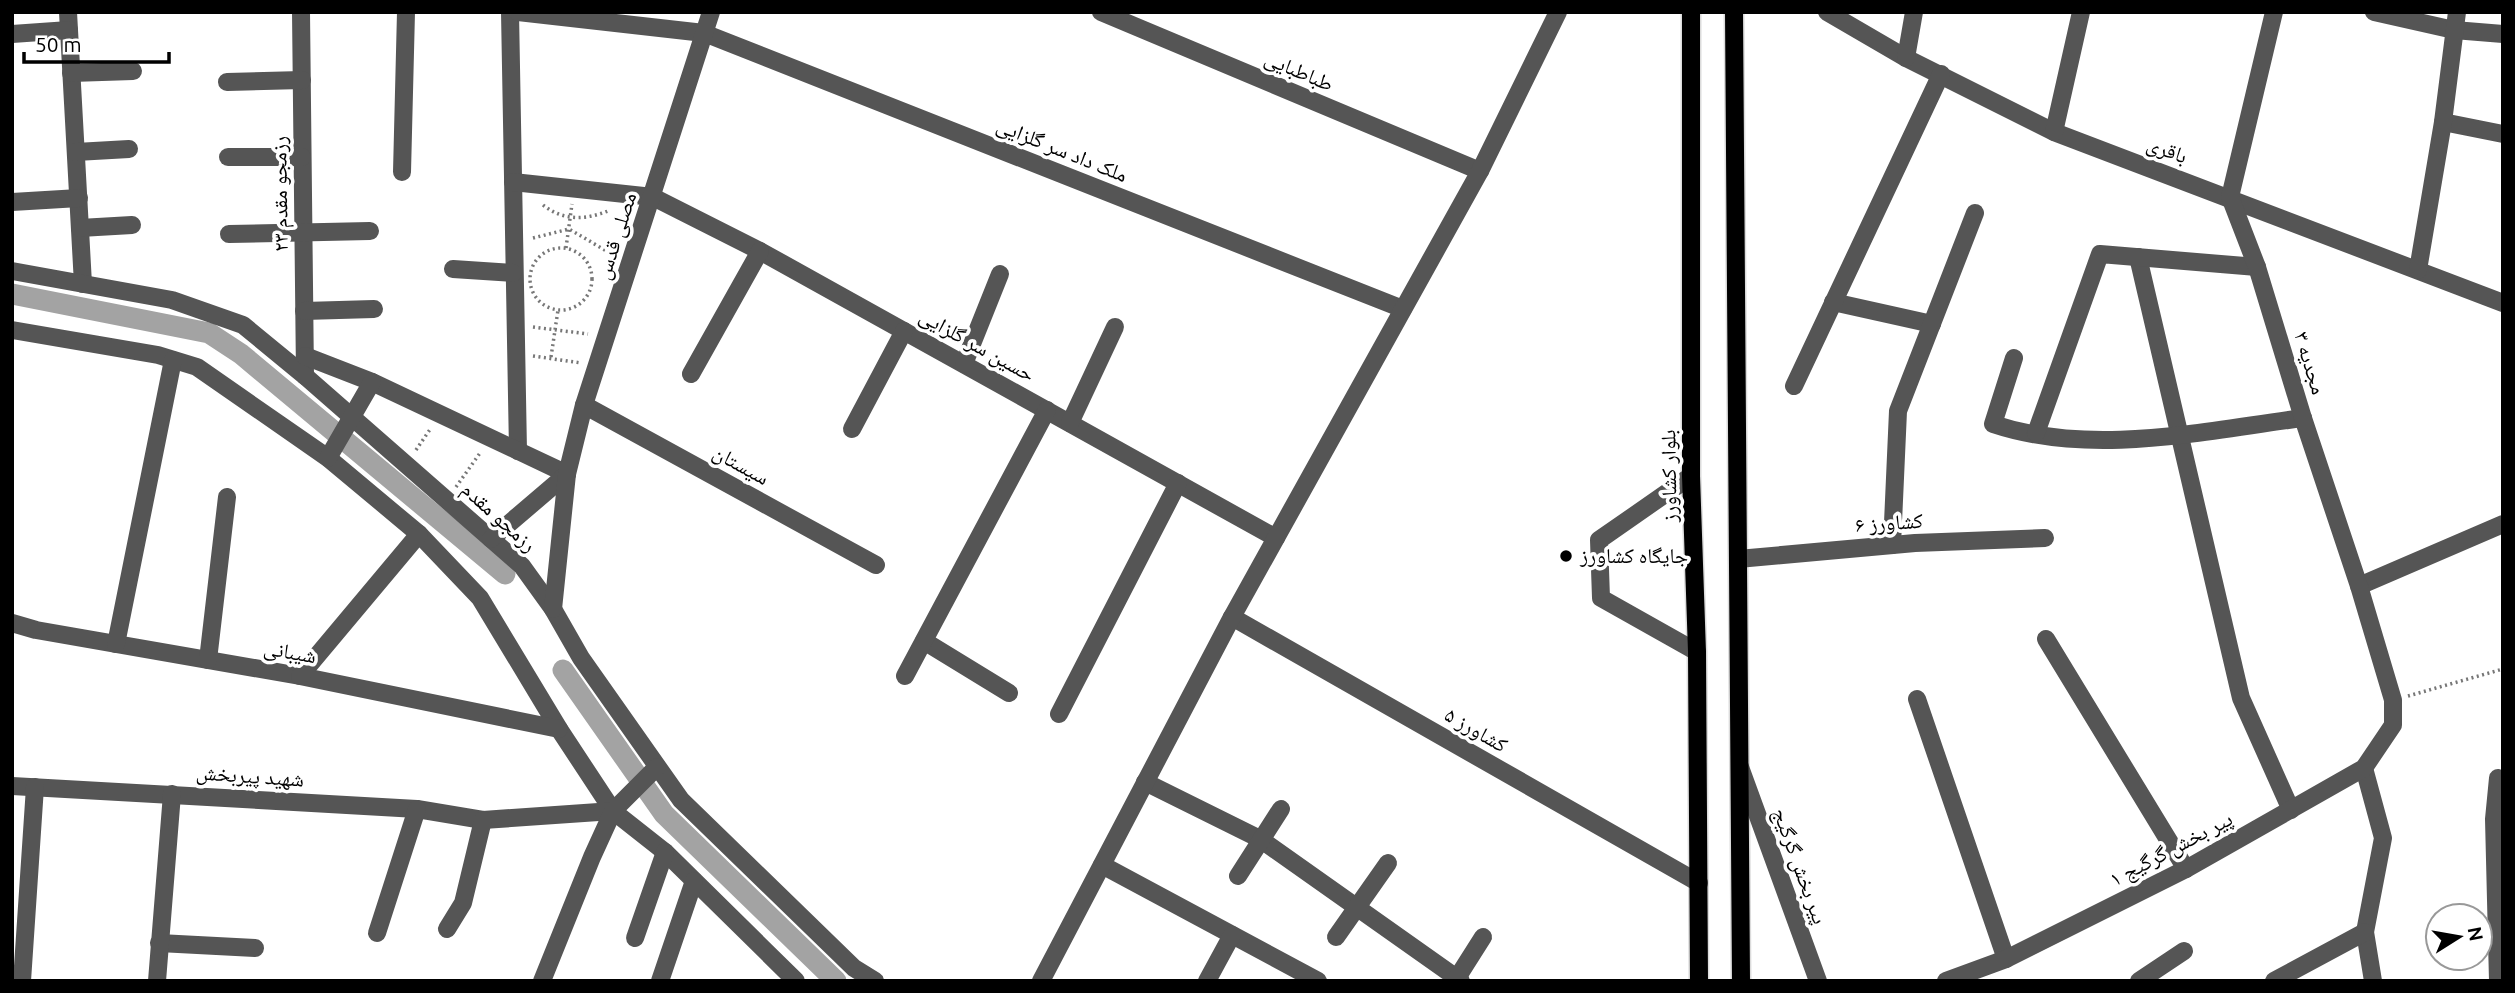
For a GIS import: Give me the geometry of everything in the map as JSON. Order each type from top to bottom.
[{"type":"main road","name":"بلوار کشاورز","points":[[1691,12],[1691,476],[1697,652],[1699,981]]},
{"type":"main road","points":[[1734,12],[1741,981]]},
{"type":"street","name":"رزمجو مقدم ۲۳","points":[[301,12],[305,376]]},
{"type":"street","points":[[401,172],[406,12]]},
{"type":"street","points":[[510,12],[518,450]]},
{"type":"street","name":"ملک داد سر گلزایی","points":[[518,12],[704,33],[1403,309]]},
{"type":"street","name":"مصلی قدس","points":[[553,609],[567,474],[584,405],[711,12]]},
{"type":"street","name":"طباطبایی","points":[[1101,12],[1480,171]]},
{"type":"street","points":[[1041,981],[1232,617],[1480,171],[1558,12]]},
{"type":"street","name":"باقری","points":[[1827,12],[1906,58],[2054,132],[2503,303]]},
{"type":"street","points":[[1906,58],[1914,12]]},
{"type":"street","points":[[2054,132],[2081,12]]},
{"type":"street","points":[[2230,197],[2274,12]]},
{"type":"street","points":[[2374,12],[2456,21],[2503,34]]},
{"type":"street","points":[[12,34],[68,21],[83,284]]},
{"type":"street","points":[[2418,270],[2443,122],[2456,21]]},
{"type":"street","points":[[71,74],[133,71]]},
{"type":"street","points":[[1794,386],[1941,74]]},
{"type":"street","points":[[227,82],[302,80]]},
{"type":"street","points":[[2443,122],[2503,134]]},
{"type":"street","points":[[76,152],[129,149]]},
{"type":"street","points":[[228,157],[302,157]]},
{"type":"street","points":[[513,181],[653,197]]},
{"type":"street","name":"حسین سر گلزایی","points":[[653,197],[760,251],[1276,538]]},
{"type":"street","name":"مجدیه ۳","points":[[2230,197],[2257,267],[2303,418],[2359,586],[2393,700],[2393,725]]},
{"type":"street","points":[[12,202],[79,198]]},
{"type":"street","points":[[1892,545],[1898,411],[1975,214]]},
{"type":"street","points":[[80,228],[132,225]]},
{"type":"street","points":[[229,234],[370,231]]},
{"type":"street","points":[[691,374],[760,251]]},
{"type":"street","points":[[2036,433],[2100,254],[2257,267]]},
{"type":"street","points":[[2137,257],[2181,434],[2241,698],[2291,810]]},
{"type":"street","points":[[453,269],[513,273]]},
{"type":"street","name":"رزمجو مقدم","points":[[12,271],[172,300],[243,325],[305,376],[522,566],[553,609],[652,771],[854,968],[875,981]]},
{"type":"street","points":[[964,364],[1000,274]]},
{"type":"street","points":[[1833,302],[1932,324]]},
{"type":"street","points":[[304,311],[374,309]]},
{"type":"street","points":[[1070,423],[1115,327]]},
{"type":"street","points":[[12,330],[173,360],[197,367],[328,457],[419,534],[480,598],[559,729],[619,805],[796,981]]},
{"type":"street","points":[[852,429],[904,331]]},
{"type":"street","points":[[305,356],[372,382],[567,474],[491,539]]},
{"type":"street","points":[[2014,358],[1993,424],[2017,431],[2109,441],[2303,418]]},
{"type":"street","points":[[116,644],[173,360]]},
{"type":"street","points":[[328,457],[372,382]]},
{"type":"street","name":"سیستان","points":[[584,405],[876,565]]},
{"type":"street","points":[[905,676],[1047,410]]},
{"type":"street","points":[[1691,476],[1599,540],[1601,598],[1697,652]]},
{"type":"street","points":[[1059,714],[1178,483]]},
{"type":"street","points":[[208,660],[227,497]]},
{"type":"street","points":[[2359,586],[2503,524]]},
{"type":"street","points":[[300,676],[419,534]]},
{"type":"street","name":"کشاورز ۶","points":[[1738,559],[1892,545],[2045,538]]},
{"type":"street","name":"کشاورز ۵","points":[[1232,617],[1699,883]]},
{"type":"street","name":"شیبانی","points":[[12,623],[300,676],[559,729]]},
{"type":"street","points":[[2046,639],[2186,869]]},
{"type":"street","points":[[924,641],[1009,693]]},
{"type":"street","points":[[1917,699],[2006,959]]},
{"type":"street","name":"پیر بخش گرگیج ۱","points":[[1946,981],[2006,959],[2186,869],[2291,810],[2364,768],[2393,725]]},
{"type":"street","name":"پیر بخش گرگیج","points":[[1740,767],[1818,981]]},
{"type":"street","points":[[2364,768],[2383,838],[2365,932],[2373,981]]},
{"type":"street","points":[[542,981],[592,857],[619,805],[652,771]]},
{"type":"street","points":[[2498,778],[2494,819],[2498,981]]},
{"type":"street","points":[[1145,782],[1260,839],[1459,979],[1483,937]]},
{"type":"street","name":"شهید پیربخش","points":[[12,786],[417,809],[483,820],[619,805]]},
{"type":"street","points":[[22,981],[35,787]]},
{"type":"street","points":[[157,981],[172,794]]},
{"type":"street","points":[[1238,876],[1281,808]]},
{"type":"street","points":[[377,933],[417,809]]},
{"type":"street","points":[[447,929],[463,903],[483,820]]},
{"type":"street","points":[[635,938],[665,852]]},
{"type":"street","points":[[1336,937],[1388,863]]},
{"type":"street","points":[[1102,865],[1318,981]]},
{"type":"street","points":[[660,981],[694,881]]},
{"type":"street","points":[[2274,981],[2365,932]]},
{"type":"street","points":[[1207,981],[1232,935]]},
{"type":"street","points":[[159,943],[255,948]]},
{"type":"street","points":[[2138,981],[2184,951]]},
{"type":"path","points":[[566,248],[575,188]]},
{"type":"path","points":[[514,242],[569,229],[631,264]]},
{"type":"path","points":[[556,248],[566,248],[576,251],[584,258],[593,278],[586,298],[568,310],[558,310],[539,302],[533,293],[530,273],[539,256],[556,248]]},
{"type":"path","points":[[551,358],[558,310]]},
{"type":"path","points":[[530,326],[607,335]]},
{"type":"path","points":[[516,354],[597,366]]},
{"type":"path","points":[[407,465],[440,414]]},
{"type":"path","points":[[447,500],[491,438]]},
{"type":"path","points":[[2393,700],[2503,669]]},
{"type":"waterway","points":[[12,294],[209,333],[241,354],[505,574]]},
{"type":"waterway","points":[[563,670],[664,814],[836,981]]},
{"type":"place","name":"جایگاه کشاورز","points":[[1566,556]]}]
